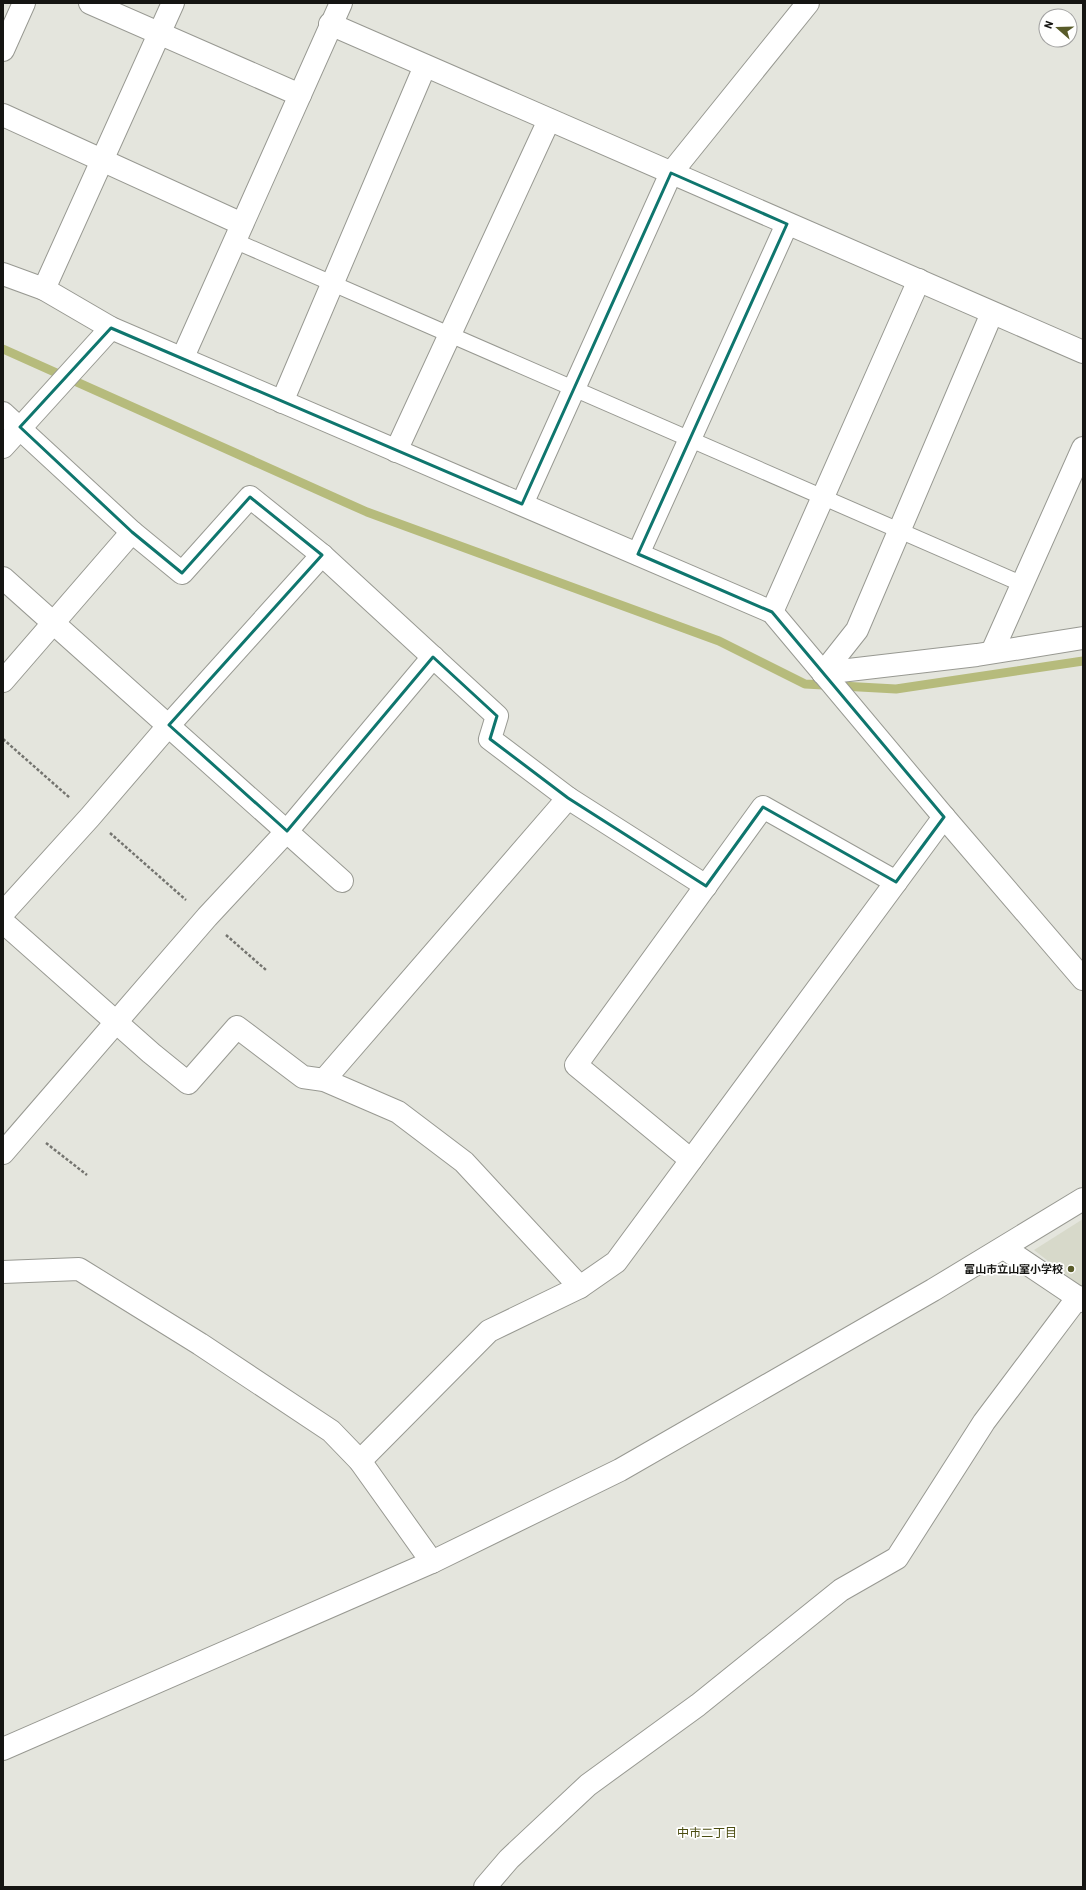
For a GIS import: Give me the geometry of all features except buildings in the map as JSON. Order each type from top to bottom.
[{"type":"street","points":[[3,50],[24,3]]},
{"type":"street","points":[[90,3],[300,95]]},
{"type":"street","points":[[44,289],[173,3]]},
{"type":"street","points":[[183,357],[300,95],[330,24],[341,3]]},
{"type":"street","points":[[522,504],[671,173],[808,3]]},
{"type":"street","points":[[330,24],[1083,352]]},
{"type":"street","points":[[282,402],[425,66]]},
{"type":"street","points":[[3,115],[103,159],[238,233]]},
{"type":"street","points":[[396,451],[549,120]]},
{"type":"street","points":[[638,554],[787,224]]},
{"type":"street","points":[[3,274],[44,289],[111,328],[183,357],[282,402],[772,612],[944,817],[1083,979]]},
{"type":"street","points":[[772,612],[919,280]]},
{"type":"street","points":[[823,672],[857,630],[992,313]]},
{"type":"street","points":[[3,447],[111,328]]},
{"type":"street","points":[[3,413],[20,427],[132,532],[182,573],[250,497],[322,555],[497,716],[490,739],[568,798],[706,886]]},
{"type":"street","points":[[992,652],[1083,448]]},
{"type":"street","points":[[3,681],[132,532]]},
{"type":"street","points":[[3,913],[322,555]]},
{"type":"street","points":[[3,578],[169,725],[342,882]]},
{"type":"street","points":[[823,672],[992,652],[1083,638]]},
{"type":"street","points":[[3,1153],[206,918],[287,831],[433,656]]},
{"type":"street","points":[[324,1080],[568,798]]},
{"type":"street","points":[[691,1160],[576,1065],[763,807],[896,882]]},
{"type":"street","points":[[360,1461],[489,1331],[580,1287],[616,1262],[944,817]]},
{"type":"street","points":[[3,922],[116,1022],[188,1083],[237,1027],[303,1077],[324,1080],[398,1112],[464,1162],[580,1287]]},
{"type":"street","points":[[3,1749],[432,1562],[620,1470],[1004,1248],[1083,1198]]},
{"type":"street","points":[[485,1887],[509,1859],[588,1785],[698,1705],[841,1590],[896,1558],[984,1422],[1080,1299],[1004,1248]]},
{"type":"street","points":[[3,1272],[79,1269],[200,1344],[331,1431],[360,1461],[432,1562]]},
{"type":"lane","points":[[238,233],[332,284],[1022,584]]},
{"type":"path","points":[[3,739],[266,970]]},
{"type":"highlighted area","points":[[671,173],[787,224],[638,554],[772,612],[944,817],[896,882],[763,807],[706,886],[568,798],[490,739],[497,716],[433,657],[287,831],[169,725],[322,555],[250,497],[182,573],[132,532],[20,427],[111,328],[522,504]]},
{"type":"shaded area","name":"富山市立山室小学校","points":[[1083,1219],[1083,1288],[1034,1250]]},
{"type":"waterway","points":[[3,349],[367,512],[719,641],[805,684],[896,689],[1083,661]]},
{"type":"place","name":"富山市立山室小学校","points":[[1071,1269]]},
{"type":"district","name":"中市二丁目","points":[[707,1833]]}]
